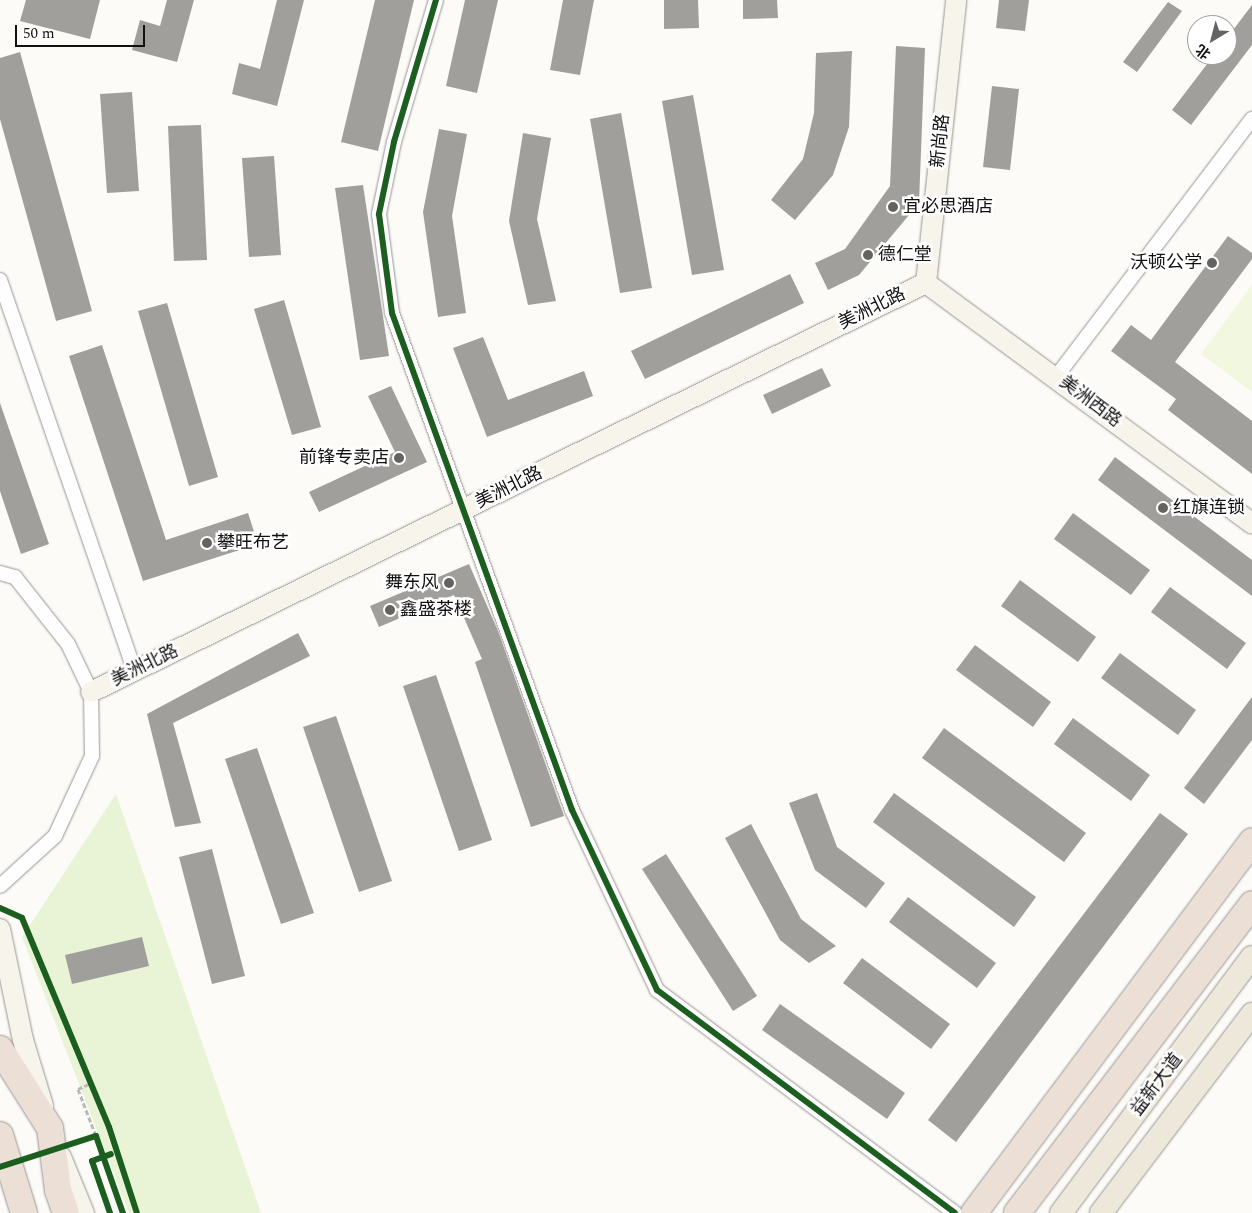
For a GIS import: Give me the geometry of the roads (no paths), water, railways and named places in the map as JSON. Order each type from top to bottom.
[{"type":"highway","points":[[974,1213],[1252,842]]},
{"type":"highway","points":[[1016,1213],[1252,904]]},
{"type":"highway","points":[[0,1050],[50,1128],[58,1190],[66,1213]]},
{"type":"highway","points":[[0,1135],[24,1213]]},
{"type":"main road","name":"益新大道","points":[[1061,1213],[1252,956]]},
{"type":"main road","name":"益新大道","points":[[1101,1213],[1252,1014]]},
{"type":"street","points":[[436,0],[394,142],[379,214],[392,313],[466,509],[572,810],[657,990],[955,1213]]},
{"type":"street","name":"新尚路","points":[[926,283],[956,0]]},
{"type":"street","points":[[1056,377],[1252,119]]},
{"type":"street","points":[[0,280],[135,671]]},
{"type":"street","name":"美洲北路","points":[[92,692],[926,283]]},
{"type":"street","name":"美洲西路","points":[[926,283],[1252,523]]},
{"type":"street","points":[[0,573],[16,577],[68,644],[92,692],[92,756],[56,836],[0,886]]},
{"type":"street","points":[[0,929],[23,1040],[50,1128],[84,1213]]},
{"type":"place","name":"宜必思酒店","points":[[893,207]]},
{"type":"place","name":"德仁堂","points":[[868,255]]},
{"type":"place","name":"沃顿公学","points":[[1212,263]]},
{"type":"place","name":"前锋专卖店","points":[[399,458]]},
{"type":"place","name":"红旗连锁","points":[[1163,508]]},
{"type":"place","name":"攀旺布艺","points":[[207,543]]},
{"type":"place","name":"舞东风","points":[[449,583]]},
{"type":"place","name":"鑫盛茶楼","points":[[390,610]]}]
